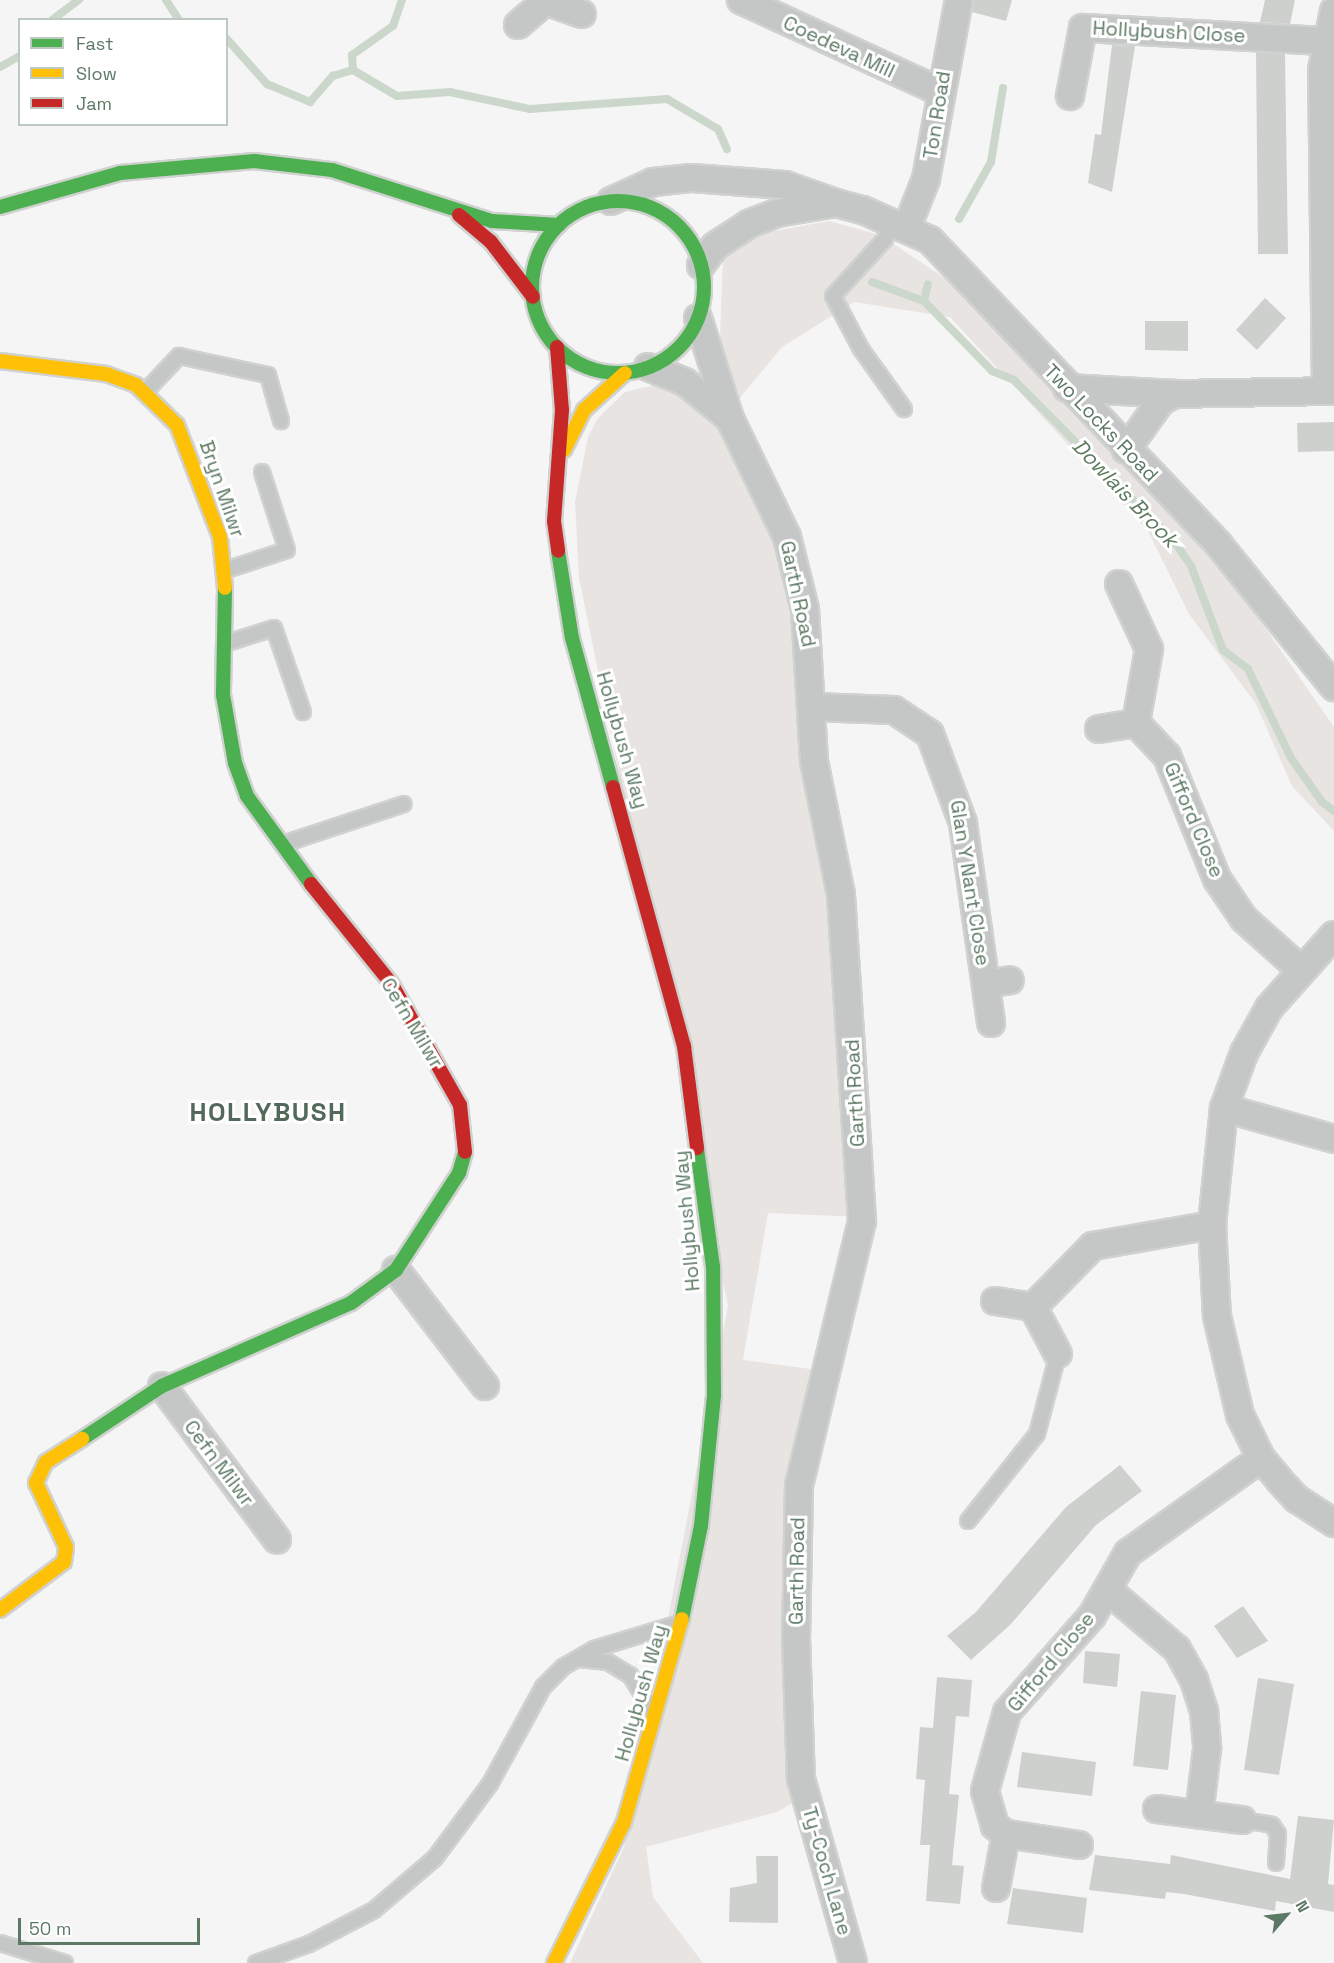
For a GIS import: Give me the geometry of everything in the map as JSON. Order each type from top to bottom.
[{"type":"street","name":"Coedeva Mill","points":[[741,0],[939,90]]},
{"type":"street","name":"Ton Road","points":[[900,224],[926,179],[939,90],[959,0]]},
{"type":"street","points":[[518,25],[546,1],[582,14]]},
{"type":"street","points":[[1067,388],[1175,394],[1330,391],[1325,41],[1334,11]]},
{"type":"street","name":"Hollybush Close","points":[[1070,96],[1083,28],[1325,41]]},
{"type":"street","name":"Hollybush Way","points":[[0,207],[120,173],[254,160],[332,170],[450,209],[509,224],[559,225]]},
{"type":"street","name":"Two Locks Road","points":[[611,201],[653,182],[692,178],[785,185],[900,224],[930,240],[1067,388],[1219,544],[1334,687]]},
{"type":"street","name":"Hollybush Way","points":[[533,297],[540,250],[559,225],[577,211],[611,201],[663,214],[689,238],[701,265],[704,290],[698,318],[674,353],[637,370],[584,410],[556,465]]},
{"type":"street","name":"Two Locks Road","points":[[701,265],[715,246],[750,224],[777,213],[836,203]]},
{"type":"street","name":"Hollybush Way","points":[[450,209],[491,242],[533,297],[539,320],[557,347],[589,368],[637,370]]},
{"type":"street","name":"Garth Road","points":[[698,318],[730,419],[787,537],[810,640],[814,761],[842,895],[862,1221],[799,1485],[795,1638],[801,1779]]},
{"type":"street","name":"Hollybush Way","points":[[554,1963],[624,1822],[656,1718],[681,1622],[701,1526],[714,1395],[713,1267],[703,1165],[684,1046],[573,638],[556,541],[556,465],[562,410],[557,347]]},
{"type":"street","name":"Bryn Milwr","points":[[0,361],[97,372],[145,392],[177,425],[191,454],[226,570],[223,695],[234,763]]},
{"type":"street","name":"Garth Road","points":[[637,370],[685,382],[730,419]]},
{"type":"street","points":[[1126,450],[1161,401],[1175,394]]},
{"type":"street","points":[[1099,729],[1136,723],[1149,649],[1119,584]]},
{"type":"street","name":"Glan Y Nant Close","points":[[812,707],[894,710],[930,734],[963,823],[998,982],[991,1023]]},
{"type":"street","name":"Gifford Close","points":[[1136,723],[1167,756],[1217,879],[1244,919],[1300,969]]},
{"type":"street","name":"Cefn Milwr","points":[[0,1610],[64,1562],[66,1547],[36,1483],[46,1462],[162,1386],[351,1303],[396,1270],[419,1242],[459,1173],[468,1142],[460,1105],[391,983],[281,845],[247,796],[234,763]]},
{"type":"street","points":[[1334,935],[1300,969],[1244,1053],[1224,1108],[1212,1225],[1217,1316],[1227,1368],[1240,1415],[1261,1458],[1297,1499],[1334,1523]]},
{"type":"street","points":[[1224,1108],[1334,1139]]},
{"type":"street","points":[[1033,1307],[1093,1246],[1212,1225]]},
{"type":"street","points":[[396,1270],[485,1386]]},
{"type":"street","points":[[995,1301],[1033,1307]]},
{"type":"street","points":[[1033,1307],[1058,1354]]},
{"type":"street","name":"Cefn Milwr","points":[[162,1386],[277,1540]]},
{"type":"street","name":"Gifford Close","points":[[1006,1834],[995,1826],[985,1791],[998,1733],[1023,1692],[1109,1591],[1128,1553],[1261,1458]]},
{"type":"street","points":[[1109,1591],[1177,1649],[1194,1680],[1204,1711],[1208,1749],[1199,1815]]},
{"type":"street","name":"Ty-Coch Lane","points":[[801,1779],[853,1963]]},
{"type":"street","points":[[1157,1809],[1242,1820]]},
{"type":"street","points":[[996,1888],[1006,1834],[1079,1845]]},
{"type":"lane","points":[[900,224],[833,296],[861,349],[904,409]]},
{"type":"lane","points":[[145,392],[179,356],[268,375],[281,421]]},
{"type":"lane","points":[[226,570],[287,550],[262,472]]},
{"type":"lane","points":[[226,643],[274,628],[303,712]]},
{"type":"lane","points":[[281,845],[404,804]]},
{"type":"lane","points":[[968,1521],[1037,1434],[1058,1354]]},
{"type":"lane","points":[[256,1963],[342,1928],[407,1885],[462,1826],[543,1687],[579,1659],[681,1622]]},
{"type":"lane","points":[[579,1659],[608,1662],[630,1675],[656,1718]]},
{"type":"lane","points":[[1242,1820],[1272,1825],[1278,1834],[1276,1863]]},
{"type":"lane","points":[[0,1942],[64,1963]]},
{"type":"shaded area","points":[[829,221],[880,235],[955,285],[1175,517],[1255,613],[1334,727],[1334,831],[1292,786],[1256,704],[1189,614],[1148,531],[950,317],[854,302],[782,347],[735,404],[719,365],[723,256],[752,235]]},
{"type":"shaded area","points":[[659,384],[726,425],[790,574],[835,942],[860,1217],[768,1213],[743,1360],[818,1370],[803,1451],[813,1792],[777,1812],[646,1847],[653,1897],[703,1963],[570,1963],[624,1847],[728,1306],[579,578],[575,502],[588,437],[597,419],[625,392]]},
{"type":"building","points":[[974,0],[1012,0],[1006,21],[972,12]]},
{"type":"building","points":[[1265,0],[1295,0],[1290,24],[1260,22]]},
{"type":"building","points":[[1112,45],[1135,46],[1112,192],[1088,183],[1095,134],[1101,135]]},
{"type":"building","points":[[1256,52],[1285,54],[1288,254],[1258,254]]},
{"type":"building","points":[[1265,298],[1286,318],[1257,350],[1236,330]]},
{"type":"building","points":[[1145,321],[1188,321],[1188,351],[1145,350]]},
{"type":"building","points":[[1334,422],[1334,451],[1298,452],[1297,423]]},
{"type":"building","points":[[1120,1465],[1142,1491],[1096,1525],[1011,1624],[971,1660],[947,1636],[976,1612],[1066,1507]]},
{"type":"building","points":[[1243,1606],[1268,1641],[1237,1658],[1214,1626]]},
{"type":"building","points":[[1085,1651],[1120,1654],[1117,1687],[1083,1683]]},
{"type":"building","points":[[937,1677],[972,1680],[969,1717],[956,1716],[949,1794],[959,1795],[952,1865],[964,1866],[960,1904],[926,1901],[930,1845],[920,1845],[925,1780],[916,1779],[920,1727],[933,1728]]},
{"type":"building","points":[[1258,1678],[1294,1684],[1279,1775],[1244,1770]]},
{"type":"building","points":[[1141,1691],[1176,1695],[1168,1770],[1133,1766]]},
{"type":"building","points":[[1022,1752],[1096,1762],[1092,1796],[1017,1787]]},
{"type":"building","points":[[1298,1816],[1334,1820],[1328,1884],[1334,1885],[1334,1912],[1276,1901],[1275,1911],[1184,1894],[1166,1892],[1165,1899],[1089,1890],[1095,1855],[1170,1864],[1171,1855],[1290,1879]]},
{"type":"building","points":[[756,1856],[778,1856],[778,1923],[729,1922],[730,1888],[757,1883]]},
{"type":"building","points":[[1013,1888],[1087,1898],[1083,1933],[1007,1924]]},
{"type":"waterway","points":[[55,18],[79,0]]},
{"type":"waterway","points":[[166,0],[178,18]]},
{"type":"waterway","points":[[353,70],[352,55],[393,26],[402,0]]},
{"type":"waterway","points":[[228,40],[267,84],[310,102],[333,76],[353,70],[397,96],[450,92],[530,109],[667,99],[718,129],[727,149]]},
{"type":"waterway","points":[[0,67],[18,57]]},
{"type":"waterway","name":"Dowlais Brook","points":[[959,219],[991,162],[1003,88]]},
{"type":"waterway","name":"Dowlais Brook","points":[[872,282],[924,301],[992,371],[1014,380],[1173,540],[1191,566],[1223,650],[1248,669],[1291,758],[1322,802],[1334,811]]},
{"type":"waterway","name":"Dowlais Brook","points":[[924,301],[928,284]]},
{"type":"traffic: fast","points":[[0,207],[120,173],[254,161],[332,170],[492,221],[559,225]]},
{"type":"traffic: fast","points":[[618,201],[651,208],[679,226],[697,254],[704,287],[697,320],[679,348],[651,366],[618,373],[585,366],[557,348],[539,320],[532,287],[539,254],[557,226],[585,208],[618,201]]},
{"type":"traffic: fast","points":[[558,551],[572,638],[613,787]]},
{"type":"traffic: fast","points":[[225,588],[223,695],[235,763],[247,796],[311,884]]},
{"type":"traffic: fast","points":[[682,1619],[701,1526],[714,1395],[713,1267],[697,1148]]},
{"type":"traffic: fast","points":[[82,1439],[162,1386],[351,1303],[396,1270],[459,1173],[465,1152]]},
{"type":"traffic: slow","points":[[0,361],[106,374],[136,385],[177,425],[220,537],[225,588]]},
{"type":"traffic: slow","points":[[564,450],[584,410],[625,373]]},
{"type":"traffic: slow","points":[[0,1610],[64,1562],[66,1547],[36,1483],[46,1462],[82,1439]]},
{"type":"traffic: slow","points":[[554,1963],[624,1822],[682,1619]]},
{"type":"traffic: jam","points":[[459,215],[491,242],[533,297]]},
{"type":"traffic: jam","points":[[557,347],[562,410],[554,521],[558,551]]},
{"type":"traffic: jam","points":[[613,787],[684,1046],[697,1148]]},
{"type":"traffic: jam","points":[[311,884],[391,983],[460,1105],[465,1152]]},
{"type":"district","name":"HOLLYBUSH","points":[[268,1113]]}]
